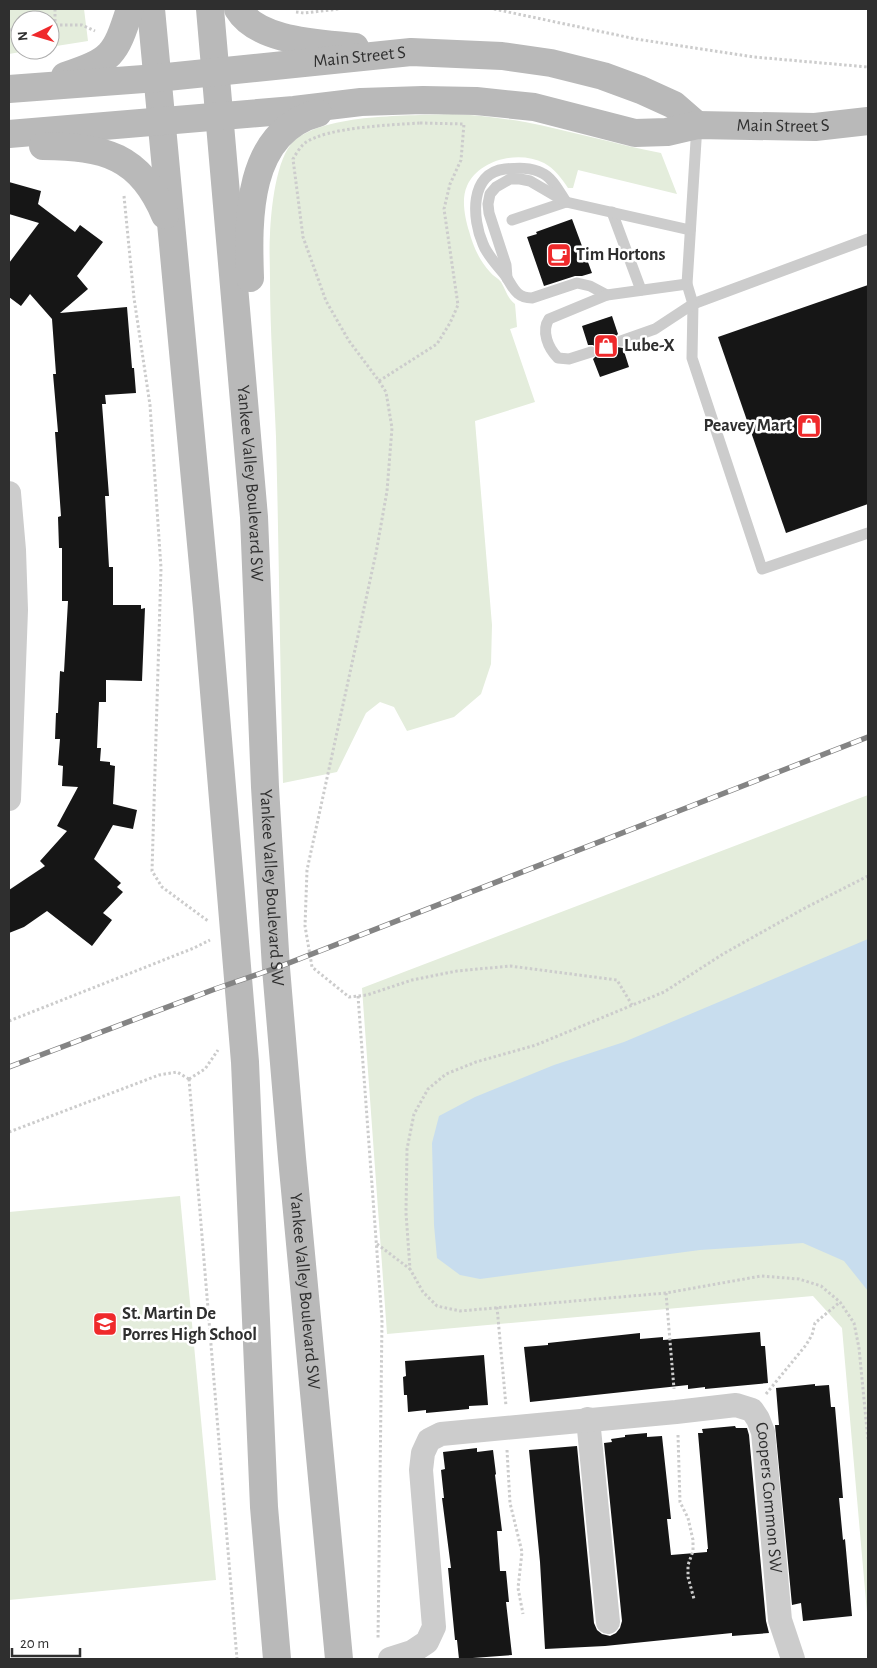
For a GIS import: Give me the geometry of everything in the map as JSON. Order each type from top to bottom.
[{"type":"main road","points":[[20,88],[96,65],[105,59],[118,45],[130,9]]},
{"type":"main road","points":[[151,9],[206,598],[244,1053],[264,1507],[277,1659]]},
{"type":"main road","name":"Yankee Valley Boulevard SW","points":[[210,9],[254,517],[265,787],[276,968],[339,1659]]},
{"type":"main road","points":[[238,9],[249,22],[259,29],[276,35],[319,43],[412,52]]},
{"type":"main road","name":"Main Street S","points":[[20,88],[216,73],[412,52],[502,56],[551,63],[603,76],[674,105],[697,125]]},
{"type":"main road","name":"Main Street S","points":[[9,134],[161,122],[361,102],[423,100],[505,102],[534,107],[634,133],[667,132],[697,125],[815,127],[868,121]]},
{"type":"main road","points":[[254,517],[250,234],[256,178],[269,147],[291,126],[310,115],[361,102]]},
{"type":"main road","points":[[9,145],[66,146],[93,150],[119,159],[136,170],[148,183],[156,195],[171,230]]},
{"type":"street","points":[[9,493],[14,550],[16,610],[9,799]]},
{"type":"street","name":"Coopers Common SW","points":[[384,1654],[412,1652],[427,1642],[434,1627],[421,1470],[423,1453],[429,1440],[441,1434],[736,1405],[752,1410],[763,1432],[780,1620],[792,1659]]},
{"type":"street","points":[[588,1419],[608,1622]]},
{"type":"lane","points":[[697,125],[687,284],[693,304],[692,358],[762,569],[868,533]]},
{"type":"lane","points":[[566,202],[543,173],[521,167],[500,170],[486,177],[476,194],[478,230],[483,245],[513,289],[525,298],[532,298],[576,283],[590,286],[607,295]]},
{"type":"lane","points":[[507,278],[506,265],[488,204],[490,194],[496,187],[510,179],[530,181],[566,202],[690,230]]},
{"type":"lane","points":[[512,220],[566,202]]},
{"type":"lane","points":[[612,212],[641,290]]},
{"type":"lane","points":[[621,341],[655,329],[693,304],[868,239]]},
{"type":"lane","points":[[591,352],[569,359],[558,358],[551,350],[546,334],[545,325],[549,318],[607,295],[687,284]]},
{"type":"path","points":[[295,12],[304,13],[340,9]]},
{"type":"path","points":[[494,9],[636,39],[754,57],[868,67]]},
{"type":"path","points":[[60,25],[82,26],[99,35]]},
{"type":"path","points":[[379,381],[437,344],[458,305],[444,209],[450,184],[461,160],[464,124],[420,123],[387,125],[333,133],[315,138],[303,144],[293,159],[302,237],[326,301],[349,341],[386,392],[392,428],[388,491],[376,553],[306,870],[305,926],[312,968],[349,997],[367,995],[412,980],[448,972],[510,966],[617,980],[632,1005]]},
{"type":"path","points":[[124,192],[134,298],[150,405],[161,568],[152,871],[162,887],[208,921],[210,930]]},
{"type":"path","points":[[410,1269],[406,1213],[407,1149],[414,1114],[428,1089],[446,1074],[476,1062],[536,1045],[664,992],[723,954],[805,908],[868,876]]},
{"type":"path","points":[[9,1021],[185,952],[212,939],[212,947]]},
{"type":"path","points":[[358,996],[382,1320],[384,1654]]},
{"type":"path","points":[[189,1079],[205,1068],[218,1051],[219,1042]]},
{"type":"path","points":[[9,1132],[159,1075],[177,1072],[189,1079]]},
{"type":"path","points":[[189,1079],[237,1659]]},
{"type":"path","points":[[376,1244],[410,1269],[423,1292],[437,1306],[460,1311],[666,1293],[761,1276],[799,1279],[821,1286],[840,1302],[854,1323],[859,1348],[868,1440]]},
{"type":"path","points":[[666,1293],[680,1454],[680,1502],[688,1518],[693,1540],[693,1551],[688,1565],[688,1577],[694,1599]]},
{"type":"path","points":[[752,1410],[806,1346],[816,1324],[840,1302]]},
{"type":"path","points":[[497,1307],[507,1428],[510,1503],[522,1552],[518,1588],[523,1614]]},
{"type":"green space","points":[[9,9],[84,9],[88,41],[60,45],[60,10],[10,10],[9,54]]},
{"type":"green space","points":[[452,114],[525,122],[661,153],[677,194],[578,170],[573,188],[568,188],[558,174],[548,165],[523,157],[512,157],[490,163],[473,177],[467,186],[464,197],[464,208],[472,242],[486,267],[501,282],[508,297],[515,304],[517,327],[510,329],[535,402],[475,421],[492,625],[491,664],[481,694],[454,717],[407,731],[394,707],[380,702],[366,713],[337,772],[283,783],[270,251],[272,212],[279,171],[288,149],[294,141],[308,132],[326,125],[392,116]]},
{"type":"green space","points":[[868,795],[868,1624],[842,1328],[813,1296],[387,1334],[362,988]]},
{"type":"green space","name":"St. Martin De Porres High School","points":[[180,1196],[216,1580],[9,1600],[9,1212]]},
{"type":"water","points":[[868,939],[868,1291],[844,1261],[803,1243],[700,1250],[480,1279],[460,1275],[437,1258],[434,1225],[432,1143],[439,1116],[475,1097],[554,1065],[624,1042]]},
{"type":"building","points":[[9,182],[41,191],[38,204],[75,232],[80,225],[103,242],[77,276],[88,289],[60,313],[127,307],[132,368],[134,368],[136,393],[105,395],[106,404],[102,404],[109,496],[105,496],[109,567],[113,567],[113,605],[141,605],[141,609],[145,608],[142,681],[106,680],[106,702],[99,702],[97,748],[101,748],[100,761],[110,762],[110,765],[115,766],[113,804],[137,810],[133,829],[113,825],[94,859],[121,883],[117,887],[123,892],[103,913],[112,920],[92,946],[47,911],[24,927],[9,933],[9,890],[45,866],[40,861],[67,831],[57,826],[78,787],[62,786],[63,766],[58,765],[60,739],[55,739],[60,671],[64,672],[68,601],[62,601],[62,548],[59,548],[58,517],[61,516],[55,432],[58,432],[53,374],[56,374],[52,319],[30,294],[21,306],[9,297],[9,263],[39,223],[9,214]]},
{"type":"building","name":"Tim Hortons","points":[[572,219],[592,273],[575,276],[544,286],[527,237]]},
{"type":"building","name":"Peavey Mart","points":[[868,285],[868,504],[786,533],[718,337]]},
{"type":"building","name":"Lube-X","points":[[612,316],[618,334],[615,337],[614,343],[617,347],[623,348],[629,367],[600,377],[593,359],[598,354],[598,349],[593,345],[588,345],[582,326]]},
{"type":"building","points":[[760,1332],[761,1346],[765,1346],[768,1383],[705,1389],[705,1387],[688,1389],[688,1385],[530,1402],[524,1347],[640,1333],[640,1339],[663,1337],[663,1340]]},
{"type":"building","points":[[484,1355],[488,1405],[469,1406],[469,1409],[426,1413],[426,1410],[408,1412],[407,1395],[404,1395],[403,1377],[406,1376],[405,1361]]},
{"type":"building","points":[[815,1384],[815,1386],[829,1385],[831,1407],[835,1407],[843,1498],[839,1498],[852,1616],[803,1621],[801,1603],[792,1605],[775,1425],[779,1425],[776,1388]]},
{"type":"building","points":[[735,1426],[736,1428],[747,1428],[749,1435],[766,1621],[769,1633],[732,1636],[732,1633],[605,1646],[545,1649],[540,1562],[529,1450],[577,1446],[594,1623],[597,1630],[602,1634],[610,1636],[620,1628],[622,1621],[604,1443],[612,1442],[611,1439],[625,1437],[625,1435],[647,1433],[647,1437],[662,1436],[671,1519],[667,1519],[671,1555],[707,1552],[698,1433],[703,1433],[702,1429]]},
{"type":"building","points":[[477,1448],[477,1452],[493,1450],[502,1531],[497,1531],[500,1571],[506,1571],[509,1602],[506,1602],[512,1655],[459,1659],[457,1640],[455,1640],[448,1568],[451,1568],[442,1498],[444,1498],[441,1470],[445,1469],[443,1452]]},
{"type":"railway","points":[[9,1067],[215,989],[276,968],[868,737]]},
{"type":"place","name":"Tim Hortons","points":[[559,255]]},
{"type":"place","name":"Lube-X","points":[[606,346]]},
{"type":"place","name":"Peavey Mart","points":[[809,426]]},
{"type":"place","name":"St. Martin De Porres High School","points":[[105,1324]]}]
